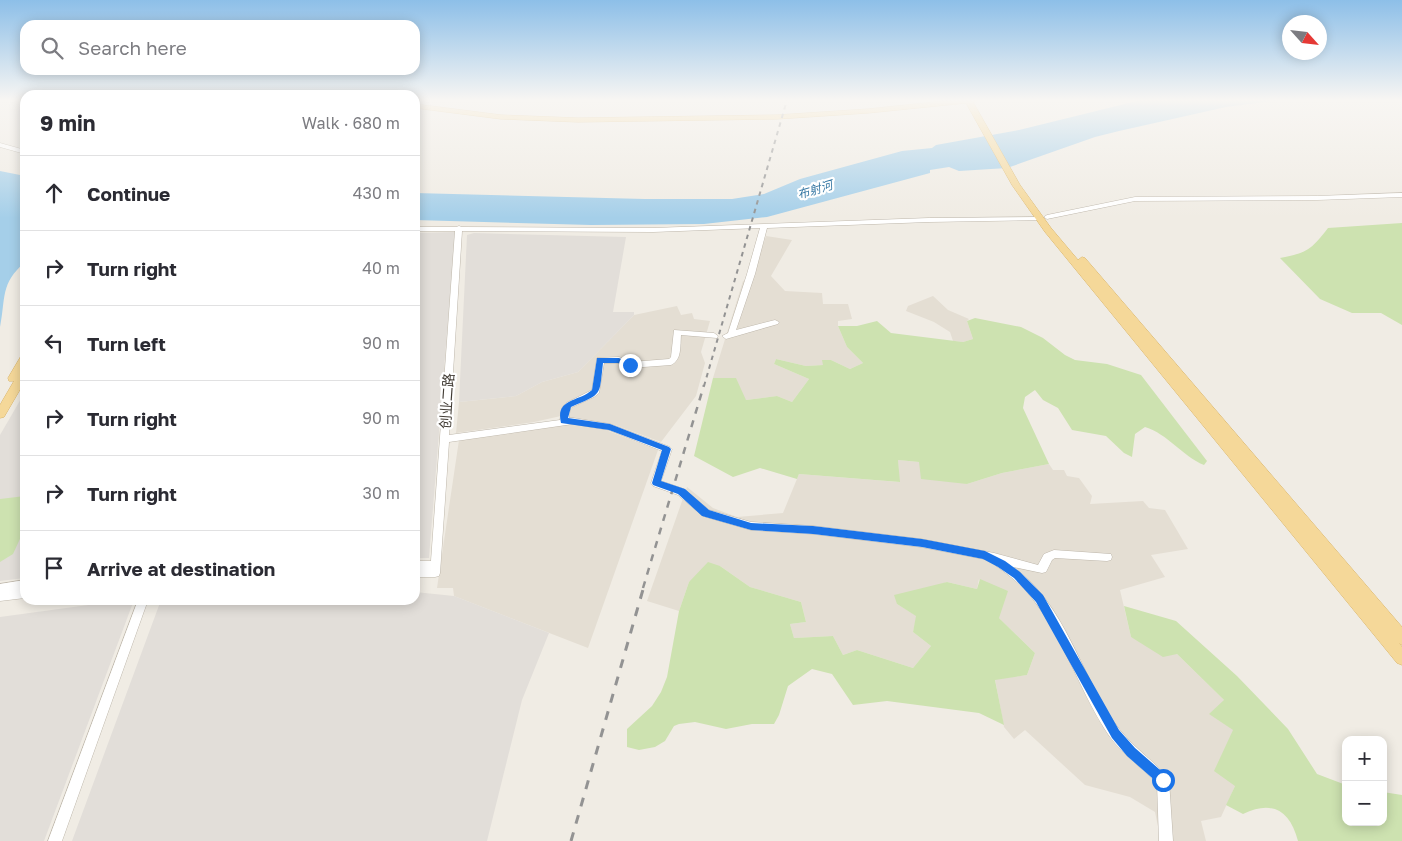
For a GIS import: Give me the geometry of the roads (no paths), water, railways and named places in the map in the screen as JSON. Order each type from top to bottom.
[{"type":"main road","points":[[994,139],[1015,175],[1044,218],[1402,658]]},
{"type":"main road","points":[[1044,218],[1084,262],[1402,638]]},
{"type":"main road","points":[[0,399],[20,366]]},
{"type":"main road","points":[[0,414],[20,380]]},
{"type":"street","points":[[0,145],[20,151]]},
{"type":"street","points":[[420,228],[627,231],[928,220],[1044,218],[1135,199],[1325,198],[1402,195]]},
{"type":"street","points":[[764,226],[752,274],[728,336],[752,327],[775,322]]},
{"type":"street","name":"创业二路","points":[[435,569],[459,228]]},
{"type":"street","points":[[564,421],[568,405],[596,391],[600,360],[619,360],[630,365],[671,362],[675,358],[677,332],[714,336]]},
{"type":"street","points":[[444,438],[564,421],[605,426],[666,449],[656,483],[682,492],[706,513],[723,519],[751,526],[813,530],[912,542],[985,555],[1038,569],[1042,569],[1048,557],[1054,554],[1106,557]]},
{"type":"street","points":[[985,555],[1017,575],[1040,598],[1108,724],[1131,752],[1163,780],[1166,841]]},
{"type":"street","points":[[420,566],[435,569]]},
{"type":"street","points":[[420,572],[435,569]]},
{"type":"street","points":[[0,589],[20,586]]},
{"type":"street","points":[[0,596],[20,594]]},
{"type":"street","points":[[54,841],[142,605]]},
{"type":"water","name":"布射河","points":[[968,139],[1089,139],[1007,168],[959,171],[949,167],[930,170],[930,173],[767,217],[704,224],[591,225],[420,220],[420,193],[645,199],[732,199],[764,194],[800,179],[902,151],[932,148],[936,145]]},
{"type":"water","points":[[0,171],[20,175],[20,267],[11,277],[5,292],[0,327]]},
{"type":"railway","points":[[704,386],[776,139]]},
{"type":"railway","points":[[643,588],[704,385]]},
{"type":"railway","points":[[571,841],[644,586]]}]
